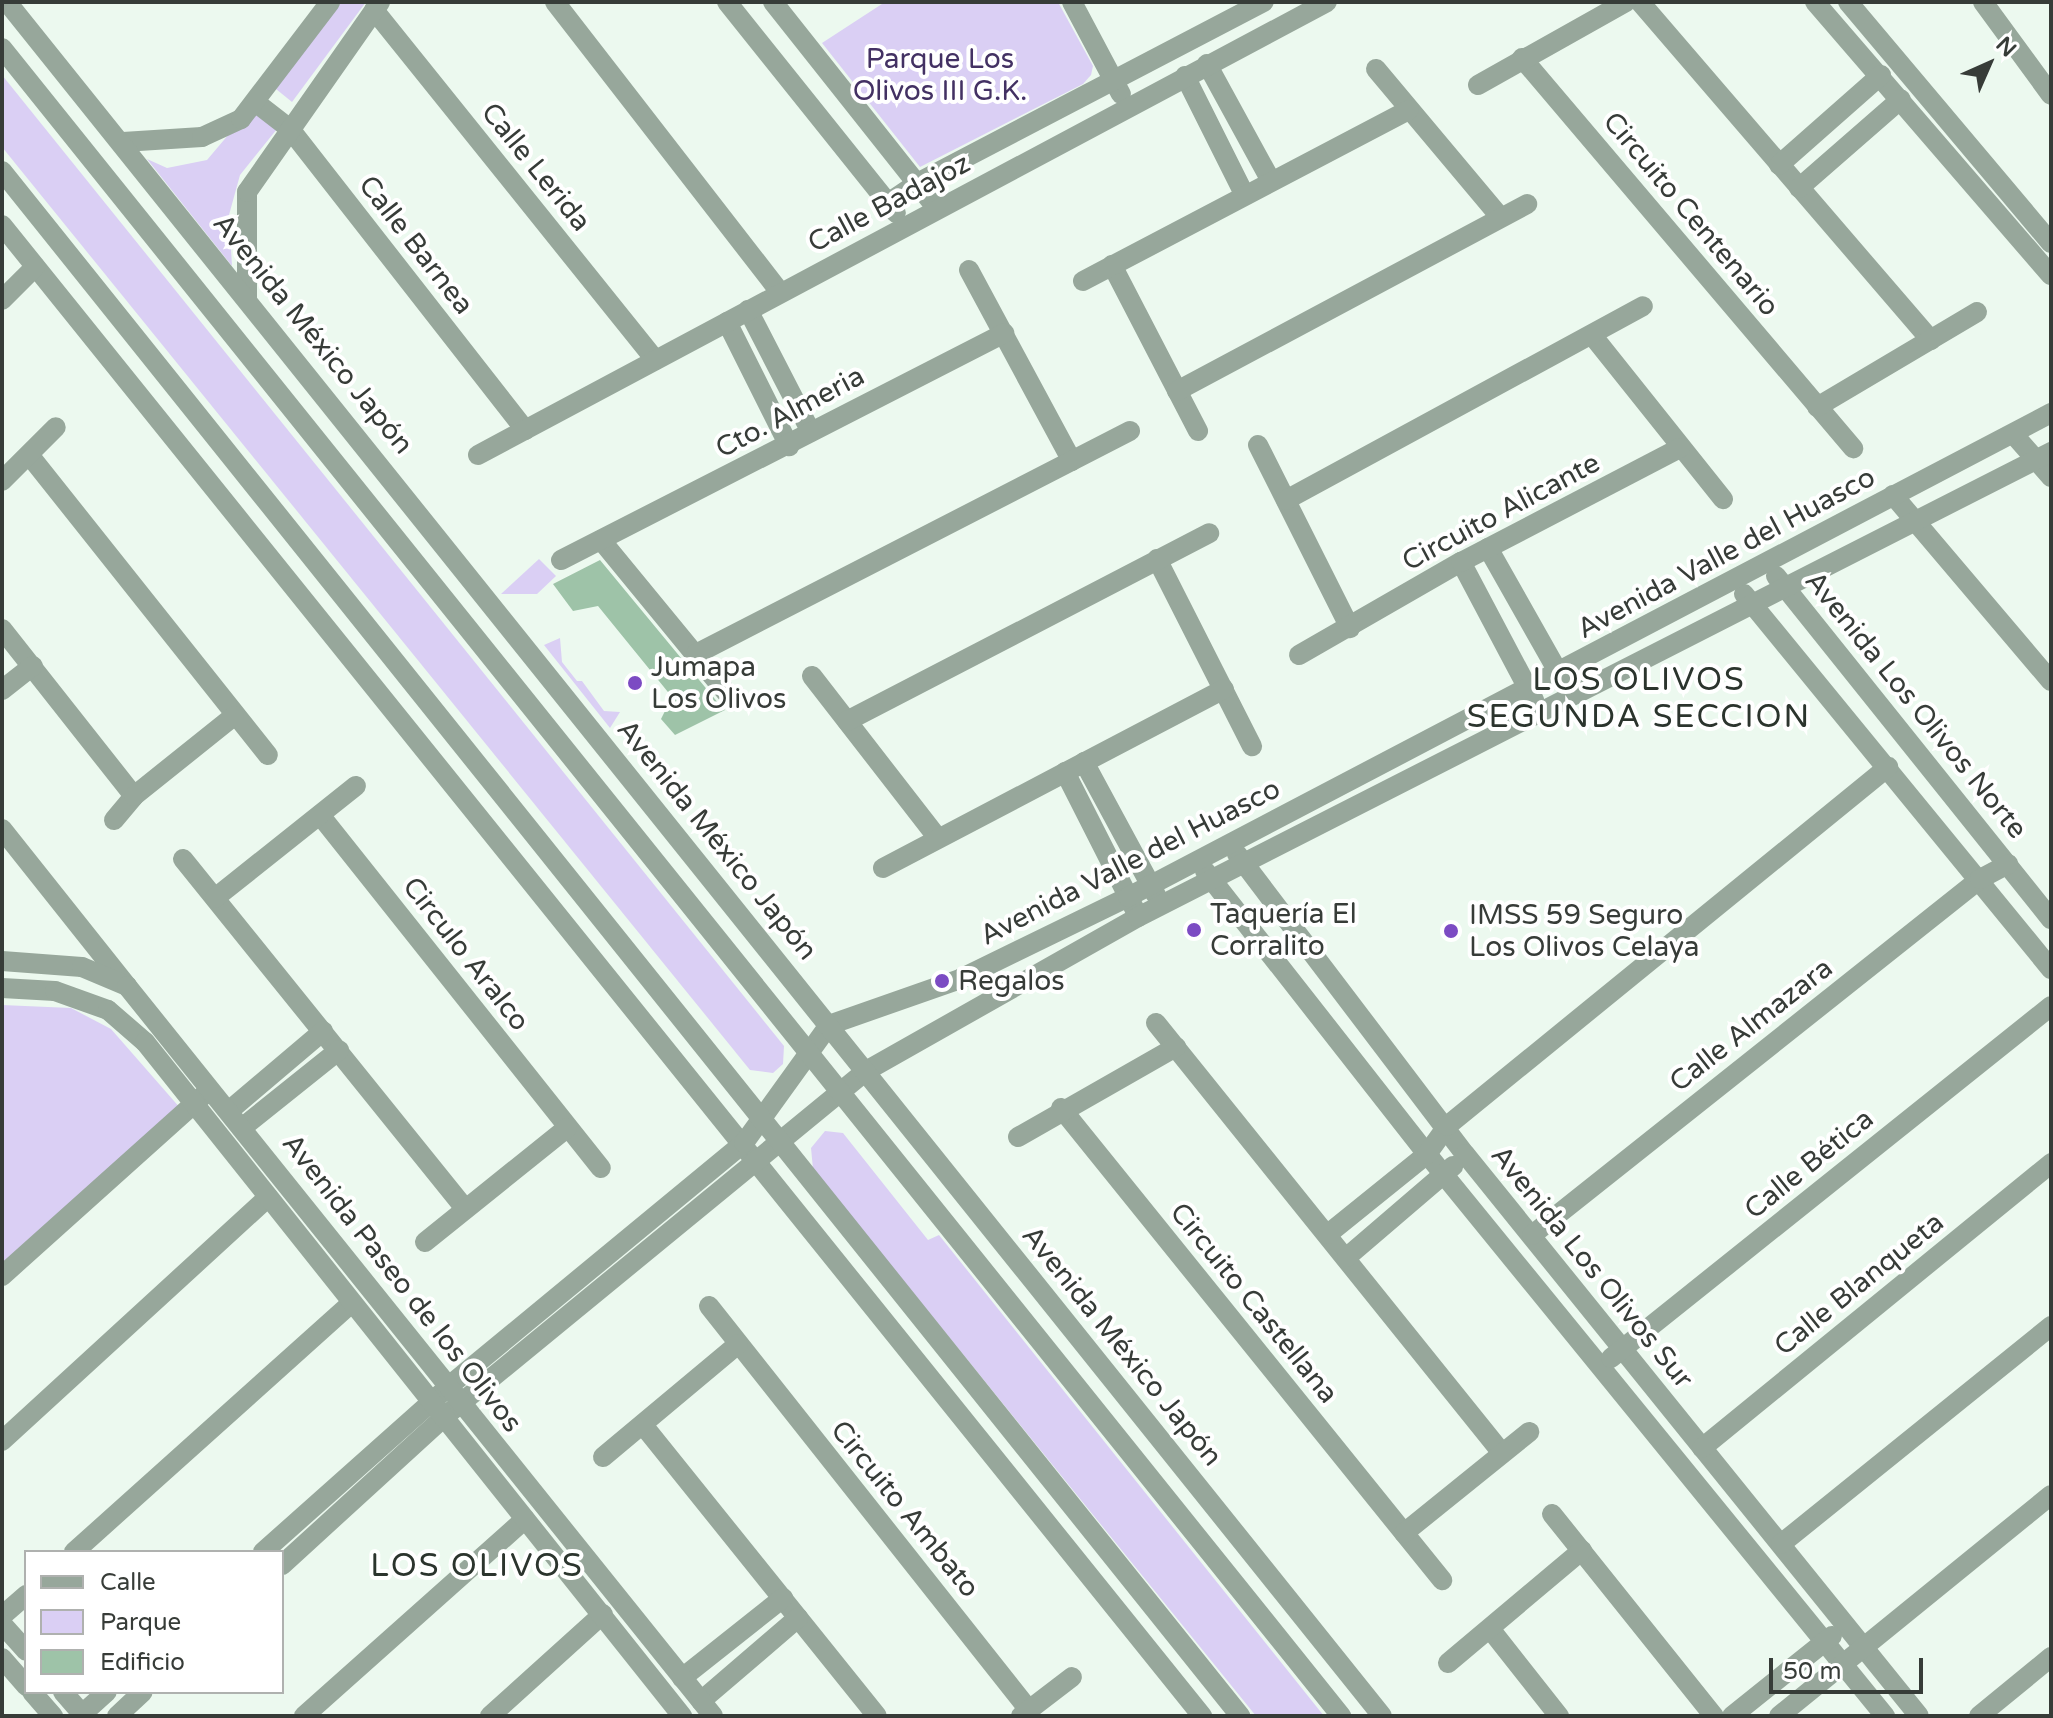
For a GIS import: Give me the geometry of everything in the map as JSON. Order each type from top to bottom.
[{"type":"street","name":"Avenida México Japón","points":[[7,2],[123,142],[1382,1716]]},
{"type":"street","points":[[123,142],[202,137],[241,119],[330,2]]},
{"type":"street","points":[[555,2],[781,293]]},
{"type":"street","points":[[727,2],[906,225]]},
{"type":"street","points":[[773,2],[919,182],[937,209]]},
{"type":"street","points":[[1072,2],[1127,107]]},
{"type":"street","name":"Calle Badajoz","points":[[888,203],[919,182],[1264,2]]},
{"type":"street","name":"Calle Badajoz","points":[[478,455],[1327,2]]},
{"type":"street","points":[[1478,85],[1626,2]]},
{"type":"street","points":[[1640,2],[1931,340]]},
{"type":"street","points":[[1815,2],[2051,275]]},
{"type":"street","points":[[1848,2],[2051,243]]},
{"type":"street","points":[[1983,2],[2051,95]]},
{"type":"street","points":[[247,298],[247,192],[377,6]]},
{"type":"street","name":"Calle Lerida","points":[[377,6],[655,360]]},
{"type":"street","points":[[2,48],[1341,1716]]},
{"type":"street","name":"Circuito Centenario","points":[[1522,58],[1853,448]]},
{"type":"street","points":[[1207,64],[1271,181]]},
{"type":"street","points":[[1376,69],[1500,217]]},
{"type":"street","points":[[1779,165],[1881,75]]},
{"type":"street","points":[[1185,76],[1244,194]]},
{"type":"street","points":[[1799,188],[1901,99]]},
{"type":"street","name":"Calle Barnea","points":[[255,102],[290,129],[525,430]]},
{"type":"street","points":[[1083,281],[1409,110]]},
{"type":"street","points":[[2,171],[1240,1716]]},
{"type":"street","points":[[1177,391],[1527,204]]},
{"type":"street","points":[[2,225],[750,1150],[1202,1716]]},
{"type":"street","points":[[1112,265],[1198,431]]},
{"type":"street","points":[[2,300],[35,267]]},
{"type":"street","points":[[969,270],[1072,461]]},
{"type":"street","points":[[1286,500],[1643,306]]},
{"type":"street","points":[[748,310],[811,432]]},
{"type":"street","points":[[1817,407],[1977,312]]},
{"type":"street","points":[[727,322],[789,446]]},
{"type":"street","name":"Cto. Almeria","points":[[561,560],[789,446],[1004,333]]},
{"type":"street","points":[[1592,335],[1723,499]]},
{"type":"street","name":"Avenida Valle del Huasco","points":[[750,1150],[760,1120],[829,1025],[960,979],[1152,885],[1527,688],[1559,675],[1893,495],[2015,436],[2051,413]]},
{"type":"street","points":[[2,481],[56,427]]},
{"type":"street","points":[[696,654],[1130,431]]},
{"type":"street","points":[[2015,436],[2044,456],[2051,477]]},
{"type":"street","points":[[1258,445],[1350,628]]},
{"type":"street","name":"Circuito Alicante","points":[[1299,655],[1461,562],[1680,448]]},
{"type":"street","points":[[30,456],[268,755]]},
{"type":"street","name":"Avenida Valle del Huasco","points":[[265,1550],[750,1150],[779,1144],[838,1090],[866,1071],[1138,917],[1244,865],[1570,693],[2044,456]]},
{"type":"street","points":[[1893,495],[2051,681]]},
{"type":"street","points":[[405,548],[431,528]]},
{"type":"street","points":[[847,721],[1209,533]]},
{"type":"street","points":[[601,540],[729,696]]},
{"type":"street","points":[[1488,548],[1570,693]]},
{"type":"street","points":[[1157,559],[1252,746]]},
{"type":"street","points":[[1461,562],[1539,709]]},
{"type":"street","name":"Avenida Los Olivos Norte","points":[[1767,564],[2051,919]]},
{"type":"street","points":[[1734,581],[2051,969]]},
{"type":"street","points":[[5,641],[33,666],[134,796]]},
{"type":"street","points":[[2,690],[33,666]]},
{"type":"street","points":[[812,676],[937,837]]},
{"type":"street","points":[[883,868],[1224,689]]},
{"type":"street","points":[[114,820],[134,796],[234,716]]},
{"type":"street","points":[[1084,762],[1161,906]]},
{"type":"street","points":[[1328,1234],[1427,1154],[1447,1126],[1888,767]]},
{"type":"street","points":[[1065,772],[1138,917]]},
{"type":"street","points":[[608,802],[634,781]]},
{"type":"street","points":[[215,898],[356,786]]},
{"type":"street","name":"Circulo Aralco","points":[[320,815],[601,1168]]},
{"type":"street","points":[[2,829],[127,986]]},
{"type":"street","name":"Avenida Los Olivos Sur","points":[[1232,844],[1244,865],[1447,1126],[1465,1154],[1919,1716]]},
{"type":"street","points":[[183,859],[465,1209]]},
{"type":"street","name":"Avenida Los Olivos Sur","points":[[1200,860],[1210,880],[1427,1154],[1885,1716]]},
{"type":"street","name":"Calle Almazara","points":[[1532,1235],[1980,879],[2008,864]]},
{"type":"street","name":"Avenida Paseo de los Olivos","points":[[2,961],[82,967],[127,986],[212,1087],[707,1708]]},
{"type":"street","name":"Avenida Paseo de los Olivos","points":[[2,988],[55,991],[108,1010],[145,1042],[682,1716]]},
{"type":"street","name":"Calle Bética","points":[[1601,1365],[2051,1006]]},
{"type":"street","points":[[1156,1023],[1501,1452]]},
{"type":"street","points":[[230,1110],[323,1031]]},
{"type":"street","points":[[1018,1137],[1061,1108],[1176,1047]]},
{"type":"street","points":[[243,1127],[339,1050]]},
{"type":"street","points":[[2,1276],[212,1087]]},
{"type":"street","name":"Circuito Castellana","points":[[1061,1108],[1442,1580]]},
{"type":"street","points":[[425,1242],[567,1128]]},
{"type":"street","points":[[1347,1257],[1465,1154]]},
{"type":"street","name":"Calle Blanqueta","points":[[1702,1448],[2051,1163]]},
{"type":"street","points":[[2,1441],[268,1197]]},
{"type":"street","points":[[76,1550],[352,1303]]},
{"type":"street","name":"Circuito Ambato","points":[[709,1306],[1025,1713],[1072,1677]]},
{"type":"street","points":[[1781,1544],[2051,1326]]},
{"type":"street","points":[[603,1457],[738,1344]]},
{"type":"street","name":"Avenida Valle del Huasco","points":[[284,1563],[438,1409]]},
{"type":"street","points":[[643,1425],[877,1716]]},
{"type":"street","points":[[1404,1533],[1529,1432]]},
{"type":"street","points":[[1779,1716],[2051,1495]]},
{"type":"street","points":[[1552,1514],[1714,1716]]},
{"type":"street","points":[[304,1716],[525,1519]]},
{"type":"street","points":[[1448,1663],[1491,1630],[1582,1550]]},
{"type":"street","points":[[2,1616],[24,1597]]},
{"type":"street","points":[[682,1678],[783,1598]]},
{"type":"street","points":[[490,1716],[603,1614]]},
{"type":"street","points":[[707,1708],[798,1618]]},
{"type":"street","points":[[2,1624],[24,1649]]},
{"type":"street","points":[[1732,1716],[1845,1626]]},
{"type":"street","points":[[1491,1630],[1559,1716]]},
{"type":"street","points":[[1979,1716],[2051,1657]]},
{"type":"street","points":[[2,1658],[24,1684]]},
{"type":"street","points":[[34,1694],[53,1716]]},
{"type":"street","points":[[65,1694],[82,1715],[105,1694]]},
{"type":"street","points":[[117,1716],[141,1694]]},
{"type":"green space","points":[[340,2],[366,2],[292,102],[276,89]]},
{"type":"green space","name":"Parque Los Olivos III G.K.","points":[[885,2],[1058,2],[1093,66],[1091,75],[1083,84],[920,167],[822,43]]},
{"type":"green space","points":[[2,75],[784,1046],[783,1064],[773,1073],[750,1070],[2,147]]},
{"type":"green space","points":[[251,108],[277,129],[240,175],[229,215],[232,266],[147,159],[167,168],[207,160]]},
{"type":"green space","points":[[539,559],[556,576],[537,594],[501,594]]},
{"type":"green space","points":[[560,638],[562,662],[577,681],[582,681],[604,711],[620,712],[610,728],[544,645]]},
{"type":"green space","points":[[2,1005],[71,1008],[111,1029],[181,1109],[2,1269]]},
{"type":"green space","points":[[825,1131],[843,1133],[928,1240],[939,1235],[1324,1716],[1256,1716],[813,1169],[811,1148]]},
{"type":"building","points":[[600,560],[725,710],[675,735],[661,719],[672,697],[598,606],[573,611],[553,584]]},
{"type":"place","name":"Jumapa Los Olivos","points":[[635,683]]},
{"type":"place","name":"Taquería El Corralito","points":[[1194,930]]},
{"type":"place","name":"IMSS 59 Seguro Los Olivos Celaya","points":[[1451,931]]},
{"type":"place","name":"Regalos","points":[[942,981]]},
{"type":"district","name":"LOS OLIVOS SEGUNDA SECCION","points":[[1639,700]]},
{"type":"district","name":"LOS OLIVOS","points":[[477,1566]]}]
